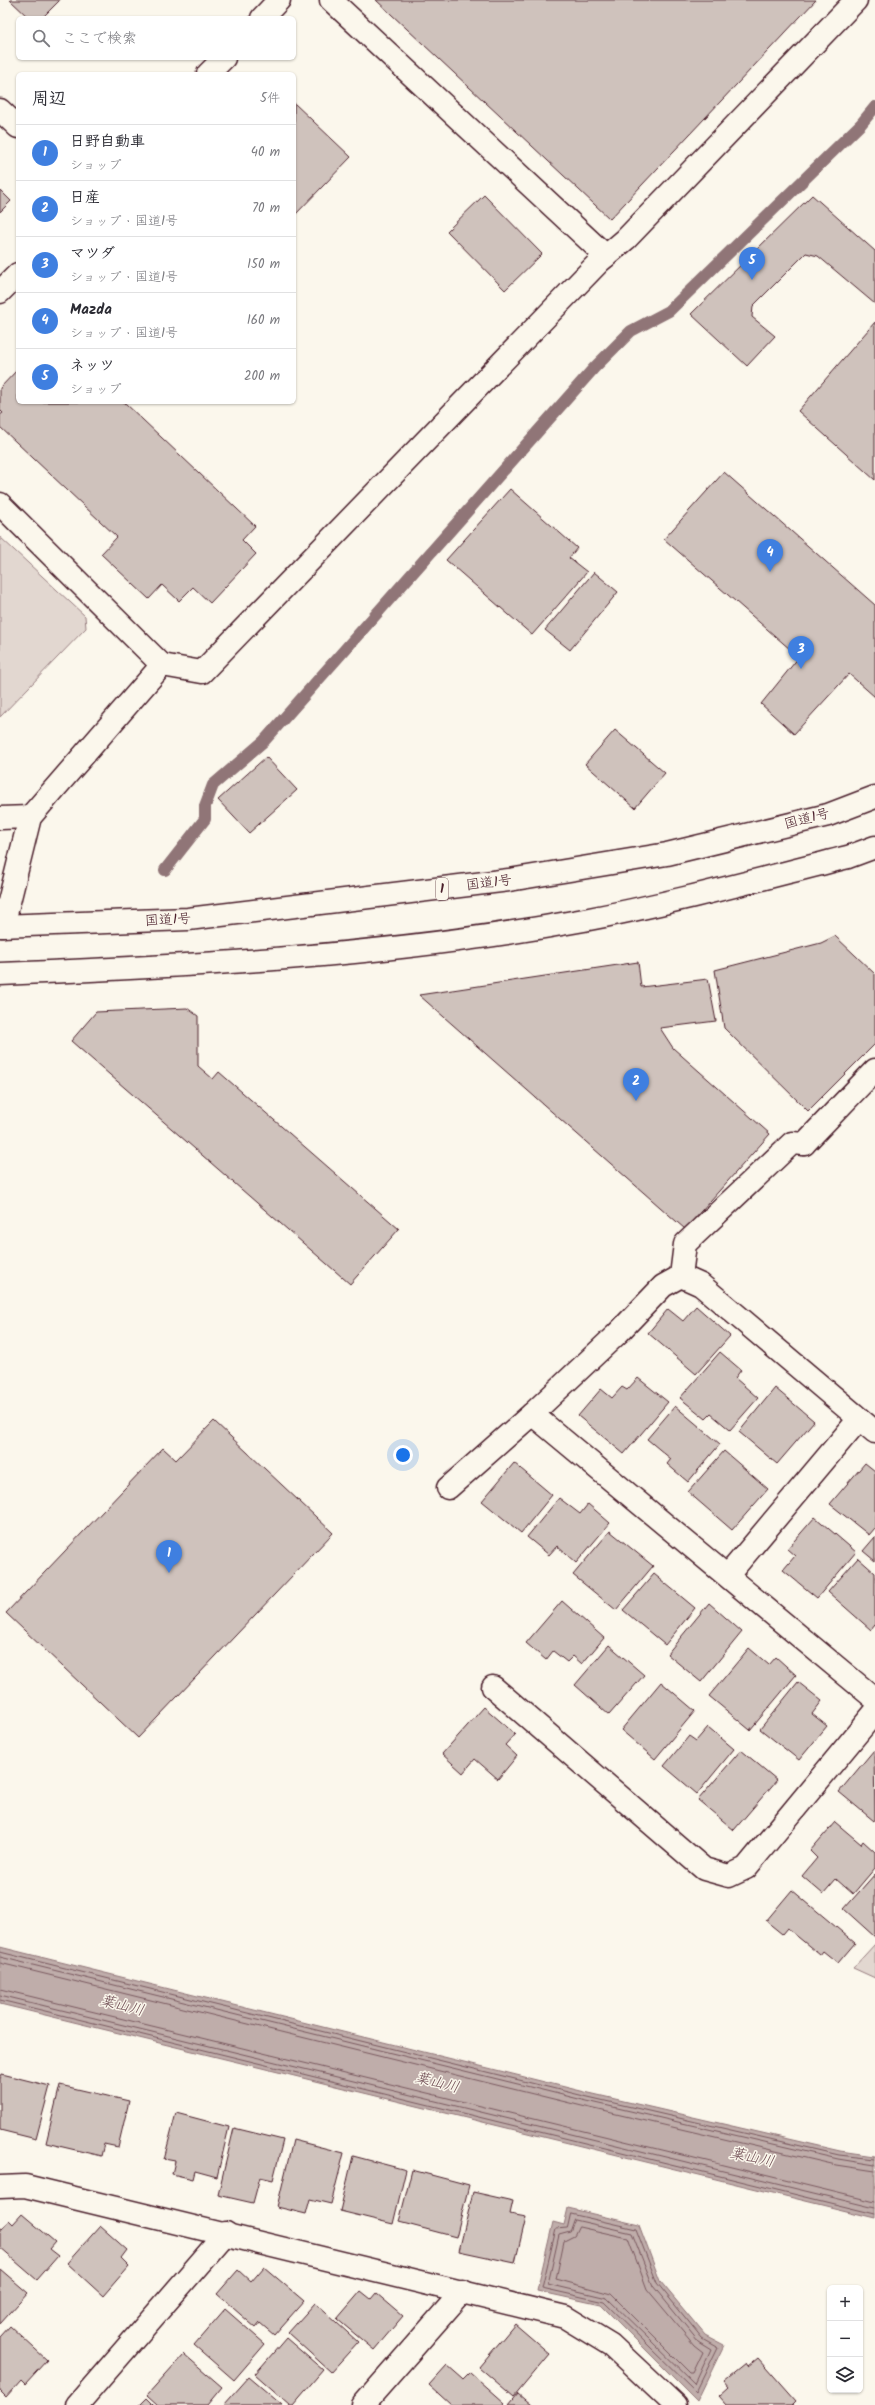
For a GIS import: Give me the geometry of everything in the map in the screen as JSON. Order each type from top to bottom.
[{"type":"main road","points":[[264,16],[279,0]]},
{"type":"main road","points":[[331,0],[606,256]]},
{"type":"main road","points":[[0,504],[162,665],[202,672],[606,256],[626,239],[856,0]]},
{"type":"main road","points":[[210,72],[222,60]]},
{"type":"main road","points":[[0,110],[16,125]]},
{"type":"main road","points":[[0,292],[16,276]]},
{"type":"main road","points":[[2,926],[30,817],[162,665]]},
{"type":"main road","name":"国道1号","points":[[2,926],[188,919],[509,880],[667,854],[828,814],[875,797]]},
{"type":"main road","points":[[0,818],[30,817]]},
{"type":"main road","points":[[0,974],[188,966],[385,950],[584,920],[841,859],[875,847]]},
{"type":"main road","points":[[681,1276],[685,1244],[792,1143],[804,1144],[875,1070]]},
{"type":"main road","points":[[448,1488],[532,1414],[618,1333],[663,1286],[681,1276]]},
{"type":"main road","points":[[681,1276],[701,1285],[867,1426],[728,1576]]},
{"type":"main road","points":[[532,1414],[875,1699]]},
{"type":"main road","points":[[494,1686],[704,1869],[729,1876],[746,1868],[875,1712]]},
{"type":"main road","points":[[0,2187],[25,2186],[226,2233],[565,2317],[611,2345],[670,2403]]},
{"type":"main road","points":[[77,2405],[226,2233]]},
{"type":"main road","points":[[362,2405],[463,2291]]},
{"type":"shaded area","points":[[0,537],[85,616],[86,628],[0,717]]},
{"type":"shaded area","points":[[875,1944],[875,1978],[853,1968]]},
{"type":"water","name":"葉山川","points":[[0,1947],[589,2093],[840,2151],[875,2156],[875,2218],[0,2004]]},
{"type":"water","points":[[568,2208],[639,2225],[660,2281],[705,2335],[724,2345],[697,2401],[601,2305],[537,2291],[553,2222],[564,2225]]},
{"type":"building","points":[[10,0],[60,0],[44,16],[27,16]]},
{"type":"building","points":[[376,0],[816,0],[610,219]]},
{"type":"building","points":[[296,105],[351,157],[296,214]]},
{"type":"building","points":[[0,190],[11,201],[0,212]]},
{"type":"building","points":[[484,195],[542,254],[505,290],[447,231]]},
{"type":"building","points":[[812,195],[875,251],[875,304],[818,256],[806,253],[753,306],[752,317],[775,336],[747,366],[691,314]]},
{"type":"building","points":[[875,322],[875,480],[798,411]]},
{"type":"building","points":[[16,371],[16,404],[126,404],[255,526],[242,540],[256,554],[210,603],[193,587],[179,601],[162,585],[149,599],[101,554],[117,537],[0,427],[0,415],[3,413],[0,410],[0,388]]},
{"type":"building","points":[[724,472],[875,605],[875,697],[849,674],[794,734],[761,704],[799,657],[664,539]]},
{"type":"building","points":[[510,489],[577,548],[569,558],[587,572],[532,635],[446,560]]},
{"type":"building","points":[[594,572],[618,592],[570,650],[545,630]]},
{"type":"building","points":[[615,730],[665,773],[635,808],[585,764]]},
{"type":"building","points":[[266,757],[297,790],[249,833],[218,800]]},
{"type":"building","points":[[835,936],[875,974],[875,1044],[808,1111],[724,1028],[715,970],[821,943]]},
{"type":"building","points":[[638,962],[641,987],[708,979],[716,1021],[660,1028],[673,1048],[770,1134],[685,1229],[419,995]]},
{"type":"building","points":[[187,1008],[198,1016],[198,1066],[213,1079],[219,1072],[399,1229],[350,1284],[71,1041],[96,1012]]},
{"type":"building","points":[[696,1306],[730,1336],[696,1374],[648,1333],[668,1309],[683,1321]]},
{"type":"building","points":[[720,1352],[741,1370],[735,1378],[758,1398],[730,1430],[711,1414],[706,1419],[680,1398]]},
{"type":"building","points":[[638,1378],[668,1402],[624,1454],[578,1416],[601,1389],[612,1398],[622,1387],[627,1390]]},
{"type":"building","points":[[775,1388],[814,1421],[777,1464],[739,1432]]},
{"type":"building","points":[[675,1406],[720,1444],[688,1482],[667,1464],[671,1459],[647,1439]]},
{"type":"building","points":[[214,1421],[333,1533],[138,1738],[6,1613],[163,1448],[176,1460]]},
{"type":"building","points":[[724,1451],[768,1489],[732,1530],[688,1492]]},
{"type":"building","points":[[514,1463],[552,1495],[521,1533],[482,1501]]},
{"type":"building","points":[[865,1463],[875,1471],[875,1528],[869,1535],[830,1504]]},
{"type":"building","points":[[559,1498],[580,1514],[588,1504],[610,1523],[576,1563],[557,1546],[549,1555],[527,1537]]},
{"type":"building","points":[[815,1517],[856,1552],[817,1598],[783,1570],[795,1556],[787,1549]]},
{"type":"building","points":[[610,1531],[653,1566],[616,1610],[573,1575]]},
{"type":"building","points":[[875,1537],[875,1561],[863,1551]]},
{"type":"building","points":[[858,1558],[875,1573],[875,1625],[871,1630],[828,1592]]},
{"type":"building","points":[[654,1574],[695,1608],[665,1645],[623,1610]]},
{"type":"building","points":[[562,1601],[604,1638],[582,1664],[573,1656],[567,1662],[553,1651],[546,1660],[526,1643]]},
{"type":"building","points":[[709,1603],[742,1632],[701,1682],[667,1654]]},
{"type":"building","points":[[609,1645],[644,1675],[609,1715],[575,1685]]},
{"type":"building","points":[[749,1648],[769,1665],[776,1657],[796,1675],[750,1730],[709,1696]]},
{"type":"building","points":[[661,1682],[695,1711],[655,1759],[621,1730]]},
{"type":"building","points":[[798,1682],[822,1701],[812,1714],[827,1726],[799,1760],[760,1729]]},
{"type":"building","points":[[484,1707],[515,1734],[505,1745],[517,1756],[498,1779],[475,1759],[463,1773],[442,1754]]},
{"type":"building","points":[[708,1727],[734,1749],[697,1794],[664,1766],[689,1736],[696,1741]]},
{"type":"building","points":[[741,1750],[777,1780],[734,1830],[698,1800]]},
{"type":"building","points":[[874,1750],[875,1819],[874,1821],[839,1792]]},
{"type":"building","points":[[835,1822],[861,1844],[863,1841],[875,1852],[875,1868],[853,1894],[836,1879],[823,1894],[802,1876],[817,1858],[810,1851]]},
{"type":"building","points":[[875,1874],[875,1937],[844,1909]]},
{"type":"building","points":[[792,1890],[855,1943],[838,1963],[823,1951],[820,1955],[787,1928],[782,1934],[766,1921]]},
{"type":"building","points":[[2,2074],[50,2086],[36,2139],[0,2130],[0,2079]]},
{"type":"building","points":[[60,2085],[129,2101],[118,2147],[104,2144],[101,2156],[46,2143]]},
{"type":"building","points":[[176,2113],[229,2127],[217,2177],[195,2171],[193,2179],[172,2174],[175,2161],[164,2159]]},
{"type":"building","points":[[234,2128],[283,2140],[273,2180],[260,2177],[253,2203],[218,2195]]},
{"type":"building","points":[[293,2140],[344,2153],[331,2204],[310,2199],[306,2214],[277,2207]]},
{"type":"building","points":[[353,2156],[406,2170],[393,2224],[340,2211]]},
{"type":"building","points":[[412,2170],[469,2185],[456,2237],[399,2222]]},
{"type":"building","points":[[473,2192],[513,2201],[510,2214],[526,2217],[515,2263],[459,2251]]},
{"type":"building","points":[[22,2214],[55,2242],[49,2249],[58,2256],[37,2280],[0,2248],[0,2227],[2,2228],[9,2220],[13,2224]]},
{"type":"building","points":[[100,2226],[127,2250],[121,2258],[129,2266],[103,2296],[67,2263]]},
{"type":"building","points":[[264,2267],[304,2301],[274,2335],[260,2323],[256,2328],[217,2294],[238,2270],[251,2282]]},
{"type":"building","points":[[0,2269],[28,2293],[0,2324]]},
{"type":"building","points":[[361,2291],[371,2299],[376,2293],[403,2316],[374,2350],[337,2319]]},
{"type":"building","points":[[315,2303],[358,2342],[331,2372],[288,2333]]},
{"type":"building","points":[[225,2309],[265,2344],[234,2380],[194,2345]]},
{"type":"building","points":[[515,2324],[550,2354],[514,2397],[479,2367]]},
{"type":"building","points":[[10,2326],[47,2360],[25,2384],[21,2380],[6,2397],[0,2391],[0,2337]]},
{"type":"building","points":[[286,2338],[323,2370],[293,2405],[290,2405],[255,2374]]},
{"type":"building","points":[[184,2354],[222,2387],[207,2405],[158,2405],[147,2395]]},
{"type":"building","points":[[758,2358],[796,2401],[792,2405],[727,2405],[719,2396],[729,2387],[724,2381],[745,2364],[747,2367]]},
{"type":"building","points":[[447,2365],[463,2379],[470,2372],[505,2403],[503,2405],[451,2405],[429,2385]]},
{"type":"building","points":[[249,2377],[282,2405],[224,2405]]},
{"type":"building","points":[[518,2394],[531,2405],[509,2405]]},
{"type":"building","points":[[147,2398],[154,2405],[140,2405]]},
{"type":"waterway","points":[[165,870],[205,819],[205,806],[213,785],[264,741],[594,368],[631,331],[669,311],[861,124],[875,107]]},
{"type":"place","name":"ネッツ","points":[[752,280]]},
{"type":"place","name":"Mazda","points":[[770,572]]},
{"type":"place","name":"マツダ","points":[[801,669]]},
{"type":"place","name":"日産","points":[[636,1101]]},
{"type":"place","name":"日野自動車","points":[[169,1573]]}]
